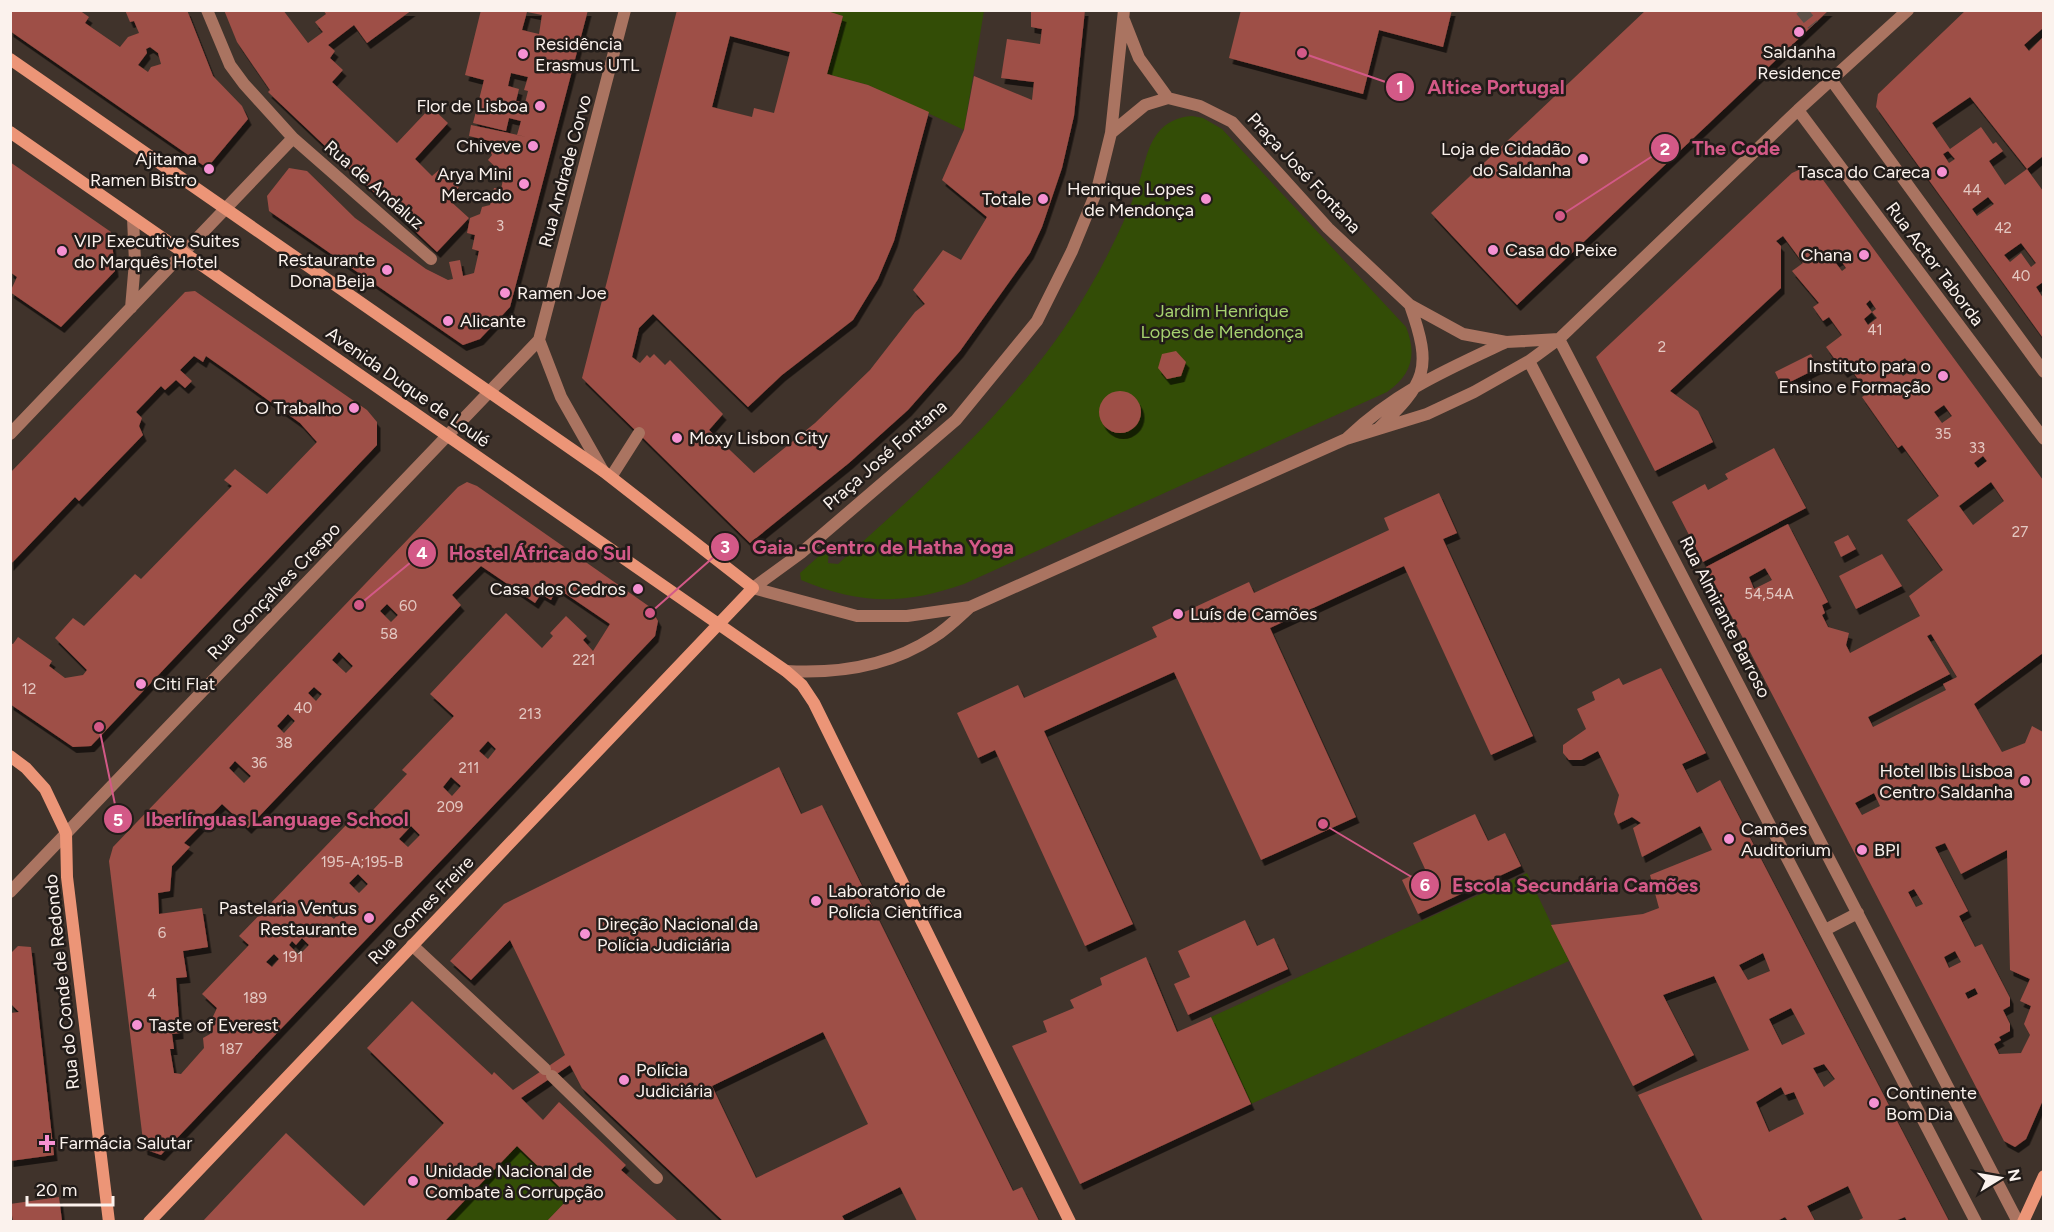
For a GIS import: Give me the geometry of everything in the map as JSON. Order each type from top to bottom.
[{"type":"street","name":"Rua de Andaluz","points":[[207,10],[230,65],[293,138],[431,259]]},
{"type":"street","name":"Rua Andrade Corvo","points":[[539,340],[625,10]]},
{"type":"street","name":"Praça José Fontana","points":[[753,588],[857,616],[907,616],[970,607],[1346,439],[1375,432],[1427,414],[1474,392],[1529,361],[1559,339],[1798,110],[1908,10]]},
{"type":"street","points":[[1111,133],[1145,105],[1168,98],[1139,58],[1124,15]]},
{"type":"street","name":"Praça José Fontana","points":[[718,624],[753,588],[801,553],[956,420],[1037,321],[1072,251],[1097,190],[1111,133],[1124,15]]},
{"type":"street","points":[[10,59],[607,474],[753,588]]},
{"type":"street","name":"Rua Actor Taborda","points":[[1832,81],[2043,372]]},
{"type":"street","name":"Praça José Fontana","points":[[1168,98],[1200,106],[1232,122],[1328,228],[1410,305],[1463,334],[1506,342],[1559,339]]},
{"type":"street","name":"Rua Actor Taborda","points":[[1798,110],[2043,439]]},
{"type":"street","name":"Avenida Duque de Loulé","points":[[10,132],[786,671],[802,686],[814,703],[1070,1221]]},
{"type":"street","points":[[10,434],[293,138]]},
{"type":"street","points":[[131,308],[135,262],[133,218]]},
{"type":"street","name":"Praça José Fontana","points":[[1375,432],[1410,398],[1418,383],[1424,353],[1410,305]]},
{"type":"street","name":"Rua Almirante Barroso","points":[[1559,339],[2021,1221]]},
{"type":"street","name":"Rua Gonçalves Crespo","points":[[10,892],[539,340]]},
{"type":"street","points":[[539,340],[561,397],[607,474]]},
{"type":"street","name":"Praça José Fontana","points":[[1346,439],[1377,410],[1418,383],[1506,342]]},
{"type":"street","points":[[1529,361],[1976,1221]]},
{"type":"street","points":[[607,474],[639,433]]},
{"type":"street","name":"Praça José Fontana","points":[[786,671],[848,670],[903,654],[935,637],[970,607]]},
{"type":"street","name":"Rua Gomes Freire","points":[[149,1221],[718,624]]},
{"type":"street","name":"Rua do Conde de Redondo","points":[[10,756],[26,768],[45,789],[66,833],[67,877],[109,1221]]},
{"type":"street","points":[[1825,930],[1858,913]]},
{"type":"street","points":[[412,945],[549,1072],[657,1178]]},
{"type":"street","points":[[2021,1221],[2043,1176]]},
{"type":"green space","points":[[824,11],[984,11],[964,130],[868,85],[827,74],[843,16]]},
{"type":"green space","name":"Jardim Henrique Lopes de Mendonça","points":[[1192,116],[1203,118],[1222,129],[1406,327],[1411,355],[1407,371],[1402,378],[1387,392],[964,584],[922,596],[882,599],[843,594],[801,580],[800,573],[829,547],[828,563],[838,564],[908,501],[1007,401],[1065,327],[1097,275],[1132,202],[1153,140],[1168,123]]},
{"type":"green space","points":[[1527,873],[1569,961],[1251,1104],[1211,1017]]},
{"type":"green space","points":[[517,1146],[570,1197],[547,1221],[445,1222]]},
{"type":"building","points":[[10,10],[79,10],[89,17],[85,23],[120,47],[128,37],[139,33],[134,21],[130,22],[125,10],[187,10],[213,76],[242,106],[248,119],[207,168],[10,31]],"holes":[[[150,47],[158,53],[161,64],[151,67],[148,72],[138,65],[147,53],[146,49]]]},
{"type":"building","points":[[224,10],[283,10],[308,43],[323,32],[315,22],[326,14],[323,10],[412,10],[367,43],[354,25],[328,45],[335,51],[330,58],[343,70],[332,82],[397,143],[431,107],[448,123],[415,159],[432,176],[440,169],[459,187],[448,199],[469,218],[437,252],[268,92],[270,90],[237,42]]},
{"type":"building","points":[[481,10],[588,10],[510,307],[480,339],[463,345],[269,211],[267,196],[289,168],[307,171],[355,218],[426,269],[448,280],[453,279],[449,262],[460,260],[463,276],[474,273],[479,251],[472,249],[475,235],[467,233],[470,218],[480,214],[482,207],[490,205],[494,188],[501,189],[504,175],[488,160],[492,155],[488,147],[490,141],[469,136],[471,125],[517,135],[521,121],[509,118],[506,131],[473,123],[484,80],[465,75]],"holes":[[[527,12],[542,15],[539,34],[522,30]],[[511,73],[528,77],[524,90],[528,91],[525,103],[516,101],[519,89],[508,86]]]},
{"type":"building","points":[[677,10],[824,10],[843,16],[827,74],[868,85],[929,112],[894,241],[878,279],[853,320],[782,375],[748,407],[653,314],[639,328],[632,357],[640,363],[647,355],[650,358],[654,354],[665,365],[670,360],[723,414],[709,430],[754,473],[815,423],[870,370],[915,312],[925,304],[913,290],[943,250],[961,260],[987,217],[942,180],[964,130],[974,76],[1032,100],[1034,82],[1001,78],[1007,39],[1040,44],[1042,29],[1031,27],[1031,10],[1085,10],[1074,116],[1062,168],[1042,227],[1030,253],[960,351],[908,410],[849,463],[750,543],[582,378]],"holes":[[[730,36],[790,52],[774,113],[754,108],[752,117],[712,107]]]},
{"type":"building","points":[[1241,10],[1452,10],[1443,47],[1379,30],[1363,94],[1229,58]]},
{"type":"building","points":[[1646,10],[1829,10],[1517,305],[1431,213]]},
{"type":"building","points":[[1966,10],[2043,10],[2043,28],[2024,45],[2029,51],[2043,37],[2043,156],[2027,169],[2043,191],[2043,282],[2036,287],[2043,298],[2043,338],[1876,107],[1878,94]],"holes":[[[1970,97],[2027,169],[2005,185],[1989,161],[2003,151],[1996,142],[1993,144],[1981,127],[1950,149],[1932,123]],[[1948,151],[1955,159],[1949,163],[1943,154]],[[1988,197],[1994,204],[1977,216],[1972,209]],[[2021,243],[2036,263],[2031,267],[2021,253],[2010,262],[2004,255]]]},
{"type":"building","name":"VIP Executive Suites do Marquês Hotel","points":[[10,162],[111,232],[115,271],[61,327],[10,292],[17,277],[10,272]]},
{"type":"building","points":[[1805,167],[1818,173],[2043,480],[2043,653],[1974,704],[2002,752],[2025,743],[2032,726],[2043,732],[2043,1100],[2026,1139],[2015,1147],[2004,1141],[1706,567],[1788,524],[1828,602],[1822,605],[1825,613],[1822,615],[1828,627],[1849,633],[1846,645],[1850,653],[1920,616],[1909,596],[1943,570],[1907,520],[1939,496],[1902,445],[1898,448],[1862,397],[1868,393],[1850,368],[1844,372],[1826,347],[1842,335],[1829,317],[1823,321],[1813,307],[1819,303],[1792,271],[1803,263],[1783,236],[1776,241],[1781,246],[1781,288],[1670,391],[1698,411],[1713,442],[1655,471],[1596,357],[1792,173]],"holes":[[[1840,259],[1846,268],[1842,271],[1835,262]],[[1870,300],[1876,309],[1872,312],[1866,304]],[[1872,312],[1877,318],[1868,325],[1864,319]],[[1905,358],[1913,369],[1903,376],[1895,365]],[[1944,405],[1952,416],[1942,423],[1934,412]],[[1983,456],[1987,461],[1978,468],[1974,463]],[[1991,482],[2004,501],[1973,525],[1959,506]],[[1765,568],[1772,580],[1754,589],[1749,577]],[[1931,634],[1957,677],[1943,684],[1946,690],[1873,727],[1868,717],[1950,674],[1927,636]],[[1874,793],[1880,806],[1862,815],[1855,803]],[[1945,843],[1961,874],[2007,850],[2010,970],[2030,979],[2020,1001],[2031,1006],[2024,1024],[2030,1035],[2021,1053],[1999,1054],[1994,1044],[2001,1040],[1999,1037],[2010,1031],[2010,1024],[2003,1010],[2010,1006],[2010,998],[1982,944],[1975,947],[1959,916],[1968,911],[1935,847]],[[1914,889],[1923,904],[1916,907],[1908,892]],[[1955,951],[1961,962],[1949,968],[1944,957]],[[1975,988],[1978,994],[1968,999],[1965,993]]]},
{"type":"building","points":[[195,291],[367,410],[377,422],[377,445],[91,746],[73,747],[10,704],[10,643],[13,644],[18,637],[52,661],[49,666],[65,678],[83,675],[87,670],[55,638],[73,618],[84,626],[135,574],[141,579],[232,486],[224,480],[235,469],[267,494],[317,442],[300,423],[206,356],[203,362],[194,356],[180,370],[192,381],[185,388],[176,380],[165,390],[161,386],[136,412],[142,418],[139,426],[143,435],[79,501],[75,497],[10,565],[10,473],[185,292]]},
{"type":"building","points":[[1176,351],[1186,362],[1181,376],[1167,379],[1158,368],[1162,354]]},
{"type":"building","points":[[1811,354],[1818,368],[1782,386],[1775,372]]},
{"type":"building","points":[[1120,391],[1135,397],[1141,412],[1135,427],[1120,433],[1105,427],[1099,412],[1105,397]]},
{"type":"building","points":[[1774,448],[1806,508],[1703,562],[1672,502],[1705,484],[1708,490],[1728,479],[1725,474]]},
{"type":"building","points":[[467,482],[477,486],[650,607],[658,621],[655,636],[161,1155],[144,1149],[109,861],[113,847],[458,487]],"holes":[[[481,566],[535,603],[541,594],[551,600],[557,588],[610,624],[593,651],[583,640],[587,636],[566,616],[550,633],[553,636],[542,648],[506,613],[430,694],[454,716],[402,770],[407,774],[355,829],[348,823],[239,936],[249,945],[202,994],[217,1008],[209,1025],[210,1034],[203,1038],[204,1048],[181,1074],[174,1073],[170,1049],[174,1049],[172,1034],[180,1033],[176,978],[187,977],[183,951],[208,947],[202,908],[159,914],[158,893],[170,891],[172,866],[190,847],[184,843],[222,804],[248,828],[461,605],[452,595]],[[387,604],[398,615],[391,622],[380,611]],[[339,652],[353,666],[346,673],[332,660]],[[314,687],[322,694],[316,701],[308,693]],[[288,714],[295,721],[284,733],[277,726]],[[488,741],[496,749],[488,759],[479,751]],[[235,761],[251,776],[244,783],[229,768]],[[451,777],[461,786],[452,796],[443,787]],[[411,826],[420,835],[408,847],[399,839]],[[358,874],[368,884],[359,893],[349,883]],[[332,906],[339,913],[334,919],[326,912]],[[302,938],[309,945],[299,955],[289,945],[292,941],[296,945]],[[274,954],[279,959],[272,967],[266,962]]]},
{"type":"building","points":[[1439,493],[1457,533],[1443,539],[1533,736],[1491,755],[1404,566],[1270,628],[1356,817],[1261,860],[1174,672],[1044,731],[1133,924],[1085,946],[995,750],[978,758],[957,713],[1018,685],[1024,698],[1157,637],[1152,627],[1249,582],[1254,593],[1389,530],[1384,518]]},
{"type":"building","points":[[1848,535],[1856,549],[1841,557],[1834,542]]},
{"type":"building","points":[[1882,554],[1902,586],[1856,609],[1839,576]]},
{"type":"building","points":[[1661,668],[1706,753],[1682,764],[1697,793],[1720,780],[1949,1221],[1907,1221],[1905,1217],[1895,1221],[1857,1221],[1863,1218],[1848,1186],[1807,1206],[1815,1221],[1788,1221],[1785,1217],[1777,1221],[1703,1221],[1638,1095],[1749,1050],[1714,976],[1663,995],[1694,1055],[1633,1086],[1551,925],[1643,914],[1659,908],[1650,875],[1712,850],[1700,826],[1642,857],[1633,828],[1641,823],[1632,817],[1618,824],[1614,814],[1619,795],[1598,751],[1581,760],[1569,760],[1563,753],[1563,745],[1586,729],[1577,709],[1595,700],[1592,692],[1619,678],[1623,685]],"holes":[[[1763,953],[1770,971],[1748,980],[1739,965]],[[1791,1008],[1805,1034],[1782,1045],[1769,1019]],[[1824,1064],[1835,1079],[1824,1087],[1813,1068]],[[1781,1087],[1785,1095],[1794,1092],[1804,1114],[1769,1132],[1756,1102]]]},
{"type":"building","points":[[779,767],[801,814],[822,805],[1013,1191],[1022,1187],[1039,1221],[917,1221],[900,1187],[842,1216],[845,1221],[723,1221],[582,1088],[570,1065],[521,1098],[543,1120],[559,1102],[626,1165],[621,1170],[678,1221],[547,1221],[570,1197],[517,1146],[445,1221],[203,1221],[286,1133],[364,1206],[444,1123],[367,1048],[412,1001],[492,1075],[494,1072],[513,1090],[565,1055],[510,940],[471,980],[450,961],[504,904]],"holes":[[[823,1032],[868,1124],[756,1178],[712,1086]]]},
{"type":"building","points":[[1475,814],[1488,841],[1505,833],[1521,866],[1418,914],[1402,880],[1425,869],[1413,843]]},
{"type":"building","points":[[1245,920],[1257,946],[1274,938],[1288,969],[1188,1015],[1174,984],[1190,977],[1178,951]]},
{"type":"building","points":[[18,946],[31,947],[54,1155],[10,1161],[10,1013],[19,1012],[10,1003],[10,954]]},
{"type":"building","points":[[1146,957],[1177,1032],[1211,1017],[1251,1104],[1080,1184],[1012,1046],[1047,1032],[1043,1021],[1074,1008],[1070,1000],[1102,985],[1100,978]]},
{"type":"building","points":[[59,1197],[62,1221],[13,1221],[10,1204]]},
{"type":"tunnel","points":[[1801,10],[1813,25]]},
{"type":"place","name":"Saldanha Residence","points":[[1799,32]]},
{"type":"place","name":"Altice Portugal","points":[[1302,53]]},
{"type":"place","name":"Residência Erasmus UTL","points":[[523,54]]},
{"type":"place","name":"Flor de Lisboa","points":[[540,106]]},
{"type":"place","name":"Chiveve","points":[[533,146]]},
{"type":"place","name":"Loja de Cidadão do Saldanha","points":[[1583,159]]},
{"type":"place","name":"Ajitama Ramen Bistro","points":[[209,169]]},
{"type":"place","name":"Tasca do Careca","points":[[1942,172]]},
{"type":"place","name":"Arya Mini Mercado","points":[[524,184]]},
{"type":"place","name":"Totale","points":[[1043,199]]},
{"type":"place","name":"Henrique Lopes de Mendonça","points":[[1206,199]]},
{"type":"place","name":"The Code","points":[[1560,216]]},
{"type":"place","name":"Casa do Peixe","points":[[1493,250]]},
{"type":"place","name":"VIP Executive Suites do Marquês Hotel","points":[[62,251]]},
{"type":"place","name":"Chana","points":[[1864,255]]},
{"type":"place","name":"Restaurante Dona Beija","points":[[387,270]]},
{"type":"place","name":"Ramen Joe","points":[[505,293]]},
{"type":"place","name":"Alicante","points":[[448,321]]},
{"type":"place","name":"Instituto para o Ensino e Formação","points":[[1943,376]]},
{"type":"place","name":"O Trabalho","points":[[354,408]]},
{"type":"place","name":"Moxy Lisbon City","points":[[677,438]]},
{"type":"place","name":"Casa dos Cedros","points":[[638,589]]},
{"type":"place","name":"Hostel África do Sul","points":[[359,605]]},
{"type":"place","name":"Gaia - Centro de Hatha Yoga","points":[[650,613]]},
{"type":"place","name":"Luís de Camões","points":[[1178,614]]},
{"type":"place","name":"Citi Flat","points":[[141,684]]},
{"type":"place","name":"Iberlínguas Language School","points":[[99,727]]},
{"type":"place","name":"Hotel Ibis Lisboa Centro Saldanha","points":[[2025,781]]},
{"type":"place","name":"Escola Secundária Camões","points":[[1323,824]]},
{"type":"place","name":"Camões Auditorium","points":[[1729,839]]},
{"type":"place","name":"BPI","points":[[1862,850]]},
{"type":"place","name":"Laboratório de Polícia Científica","points":[[816,901]]},
{"type":"place","name":"Pastelaria Ventus Restaurante","points":[[369,918]]},
{"type":"place","name":"Direção Nacional da Polícia Judiciária","points":[[585,934]]},
{"type":"place","name":"Taste of Everest","points":[[137,1025]]},
{"type":"place","name":"Polícia Judiciária","points":[[624,1080]]},
{"type":"place","name":"Continente Bom Dia","points":[[1874,1103]]},
{"type":"place","name":"Farmácia Salutar","points":[[47,1143]]},
{"type":"place","name":"Unidade Nacional de Combate à Corrupção","points":[[413,1181]]}]
